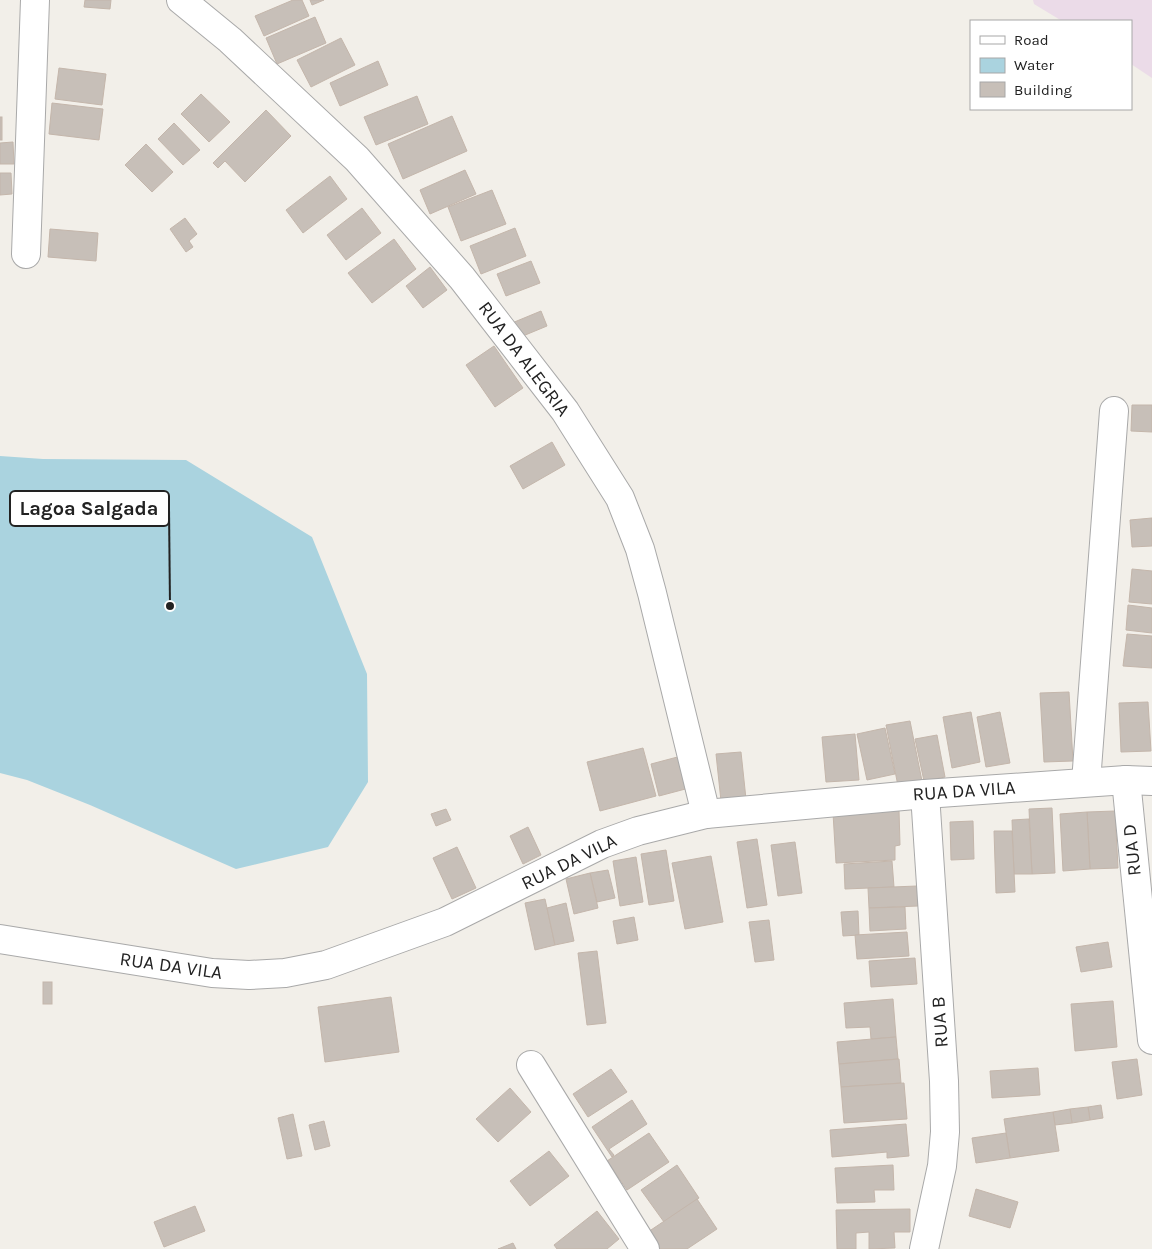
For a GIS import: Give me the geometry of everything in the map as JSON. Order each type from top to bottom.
[{"type":"street","points":[[26,254],[35,0]]},
{"type":"street","name":"RUA DA ALEGRIA","points":[[181,0],[230,40],[357,159],[462,278],[565,411],[620,498],[640,549],[706,814]]},
{"type":"street","points":[[1086,782],[1114,411]]},
{"type":"street","name":"RUA DA VILA","points":[[0,939],[212,973],[249,975],[293,971],[326,965],[445,922],[602,844],[638,831],[706,814],[925,794],[1139,780]]},
{"type":"street","name":"RUA D","points":[[1139,780],[1152,1040]]},
{"type":"street","name":"RUA B","points":[[924,1249],[942,1166],[945,1132],[944,1081],[925,794]]},
{"type":"street","points":[[531,1065],[645,1249]]},
{"type":"shaded area","points":[[1033,0],[1152,0],[1152,78],[1132,65],[1132,20],[1060,20],[1034,4]]},
{"type":"water","points":[[0,456],[43,459],[186,460],[312,537],[367,674],[368,782],[328,847],[236,869],[90,805],[27,780],[0,773]]},
{"type":"building","points":[[85,0],[111,0],[110,9],[84,7]]},
{"type":"building","points":[[293,0],[302,0],[309,16],[264,36],[255,16]]},
{"type":"building","points":[[310,0],[324,0],[312,5]]},
{"type":"building","points":[[315,17],[326,43],[277,64],[266,38]]},
{"type":"building","points":[[341,38],[355,65],[311,87],[297,60]]},
{"type":"building","points":[[378,61],[388,85],[340,106],[330,83]]},
{"type":"building","points":[[59,68],[106,74],[102,105],[55,99]]},
{"type":"building","points":[[201,94],[230,122],[209,142],[181,114]]},
{"type":"building","points":[[417,96],[428,124],[376,145],[364,117]]},
{"type":"building","points":[[52,103],[103,109],[99,140],[49,134]]},
{"type":"building","points":[[266,110],[291,136],[245,182],[225,161],[218,168],[213,163]]},
{"type":"building","points":[[452,116],[467,151],[403,179],[388,144]]},
{"type":"building","points":[[0,117],[2,117],[2,140],[0,140]]},
{"type":"building","points":[[174,123],[200,150],[183,165],[158,139]]},
{"type":"building","points":[[13,142],[14,164],[0,164],[0,143]]},
{"type":"building","points":[[146,144],[173,172],[152,192],[125,165]]},
{"type":"building","points":[[465,170],[476,194],[430,214],[420,190]]},
{"type":"building","points":[[0,173],[11,173],[12,194],[0,195]]},
{"type":"building","points":[[330,176],[347,199],[303,233],[286,210]]},
{"type":"building","points":[[492,190],[506,224],[461,241],[448,207]]},
{"type":"building","points":[[362,208],[381,233],[346,260],[327,235]]},
{"type":"building","points":[[185,218],[197,234],[189,241],[193,247],[186,252],[170,229]]},
{"type":"building","points":[[515,228],[526,256],[481,274],[470,246]]},
{"type":"building","points":[[50,229],[98,233],[96,261],[48,257]]},
{"type":"building","points":[[394,239],[416,269],[372,303],[348,273]]},
{"type":"building","points":[[531,261],[540,283],[506,296],[497,274]]},
{"type":"building","points":[[430,267],[447,290],[423,308],[406,286]]},
{"type":"building","points":[[541,311],[547,326],[518,338],[512,323]]},
{"type":"building","points":[[494,346],[523,388],[495,407],[466,365]]},
{"type":"building","points":[[1132,405],[1152,405],[1152,432],[1131,431]]},
{"type":"building","points":[[552,442],[565,465],[523,489],[510,466]]},
{"type":"building","points":[[1152,518],[1152,546],[1132,547],[1130,520]]},
{"type":"building","points":[[1132,569],[1152,571],[1152,604],[1129,602]]},
{"type":"building","points":[[1128,605],[1152,608],[1152,633],[1126,630]]},
{"type":"building","points":[[1127,634],[1152,636],[1152,668],[1123,666]]},
{"type":"building","points":[[1069,692],[1073,761],[1044,762],[1040,693]]},
{"type":"building","points":[[1148,702],[1151,751],[1121,752],[1119,703]]},
{"type":"building","points":[[971,712],[980,762],[952,768],[943,717]]},
{"type":"building","points":[[1000,712],[1010,763],[986,767],[977,717]]},
{"type":"building","points":[[910,721],[922,781],[898,786],[886,725]]},
{"type":"building","points":[[885,728],[895,774],[867,780],[857,734]]},
{"type":"building","points":[[855,734],[859,780],[826,782],[822,737]]},
{"type":"building","points":[[937,735],[945,777],[924,781],[915,739]]},
{"type":"building","points":[[643,748],[656,796],[600,811],[587,762]]},
{"type":"building","points":[[741,752],[746,799],[721,801],[716,754]]},
{"type":"building","points":[[685,755],[693,787],[659,796],[651,764]]},
{"type":"building","points":[[1052,808],[1055,873],[1032,874],[1029,809]]},
{"type":"building","points":[[446,809],[451,820],[436,826],[431,814]]},
{"type":"building","points":[[899,810],[900,845],[895,846],[895,860],[836,863],[833,813]]},
{"type":"building","points":[[1115,811],[1118,868],[1090,869],[1087,812]]},
{"type":"building","points":[[1087,812],[1090,869],[1063,871],[1060,814]]},
{"type":"building","points":[[1029,819],[1032,874],[1014,874],[1012,820]]},
{"type":"building","points":[[973,821],[974,859],[951,860],[950,822]]},
{"type":"building","points":[[528,827],[541,855],[523,864],[510,836]]},
{"type":"building","points":[[994,831],[1012,831],[1015,892],[996,893]]},
{"type":"building","points":[[757,839],[767,905],[747,908],[737,842]]},
{"type":"building","points":[[795,842],[802,893],[778,896],[771,845]]},
{"type":"building","points":[[457,847],[476,888],[452,899],[433,858]]},
{"type":"building","points":[[666,850],[674,901],[649,905],[641,854]]},
{"type":"building","points":[[711,856],[723,922],[685,929],[672,863]]},
{"type":"building","points":[[636,857],[643,902],[620,906],[613,861]]},
{"type":"building","points":[[892,861],[894,887],[845,889],[844,864]]},
{"type":"building","points":[[608,870],[615,898],[597,902],[590,873]]},
{"type":"building","points":[[590,873],[598,908],[574,914],[566,879]]},
{"type":"building","points":[[917,886],[918,906],[869,908],[868,888]]},
{"type":"building","points":[[545,899],[555,945],[535,950],[525,903]]},
{"type":"building","points":[[566,903],[574,941],[555,945],[547,908]]},
{"type":"building","points":[[905,907],[906,929],[870,931],[869,908]]},
{"type":"building","points":[[858,911],[859,935],[843,936],[841,912]]},
{"type":"building","points":[[634,917],[638,940],[617,944],[613,921]]},
{"type":"building","points":[[769,920],[774,960],[755,962],[749,922]]},
{"type":"building","points":[[907,932],[909,956],[857,959],[855,935]]},
{"type":"building","points":[[1108,942],[1112,967],[1081,972],[1076,947]]},
{"type":"building","points":[[597,951],[606,1023],[587,1025],[578,953]]},
{"type":"building","points":[[915,958],[917,984],[871,987],[869,961]]},
{"type":"building","points":[[43,982],[52,982],[52,1004],[43,1004]]},
{"type":"building","points":[[391,997],[399,1052],[325,1062],[318,1007]]},
{"type":"building","points":[[893,999],[896,1037],[871,1039],[870,1027],[846,1028],[844,1003]]},
{"type":"building","points":[[1113,1001],[1117,1047],[1075,1051],[1071,1004]]},
{"type":"building","points":[[896,1037],[898,1059],[839,1064],[837,1042]]},
{"type":"building","points":[[899,1059],[901,1083],[841,1087],[839,1064]]},
{"type":"building","points":[[1137,1059],[1142,1095],[1117,1099],[1112,1062]]},
{"type":"building","points":[[1038,1068],[1040,1095],[992,1098],[990,1071]]},
{"type":"building","points":[[611,1069],[627,1092],[588,1117],[573,1094]]},
{"type":"building","points":[[904,1083],[907,1119],[844,1123],[841,1087]]},
{"type":"building","points":[[510,1088],[531,1112],[498,1142],[476,1119]]},
{"type":"building","points":[[632,1100],[647,1124],[609,1149],[614,1155],[612,1157],[592,1127]]},
{"type":"building","points":[[1101,1105],[1103,1118],[1090,1120],[1088,1107]]},
{"type":"building","points":[[1088,1107],[1090,1120],[1072,1123],[1070,1109]]},
{"type":"building","points":[[1070,1109],[1072,1123],[1055,1125],[1053,1112]]},
{"type":"building","points":[[1053,1112],[1059,1151],[1010,1158],[1004,1119]]},
{"type":"building","points":[[293,1114],[302,1156],[287,1159],[278,1118]]},
{"type":"building","points":[[324,1121],[330,1146],[315,1150],[309,1125]]},
{"type":"building","points":[[906,1124],[909,1156],[887,1158],[887,1152],[832,1157],[830,1130]]},
{"type":"building","points":[[649,1133],[669,1162],[627,1190],[607,1161]]},
{"type":"building","points":[[1006,1133],[1010,1158],[976,1163],[972,1138]]},
{"type":"building","points":[[549,1151],[569,1176],[530,1206],[510,1181]]},
{"type":"building","points":[[677,1165],[699,1198],[664,1222],[641,1190]]},
{"type":"building","points":[[893,1165],[894,1190],[874,1190],[875,1202],[837,1203],[835,1168]]},
{"type":"building","points":[[976,1189],[1018,1202],[1010,1228],[969,1216]]},
{"type":"building","points":[[697,1199],[717,1229],[687,1249],[655,1249],[645,1234]]},
{"type":"building","points":[[195,1206],[205,1231],[164,1247],[154,1222]]},
{"type":"building","points":[[910,1209],[910,1232],[894,1232],[895,1248],[869,1249],[869,1232],[856,1233],[856,1249],[837,1249],[836,1210]]},
{"type":"building","points":[[597,1211],[619,1239],[607,1249],[557,1249],[554,1245]]},
{"type":"building","points":[[513,1243],[516,1249],[498,1249]]},
{"type":"place","name":"Lagoa Salgada","points":[[170,606]]}]
